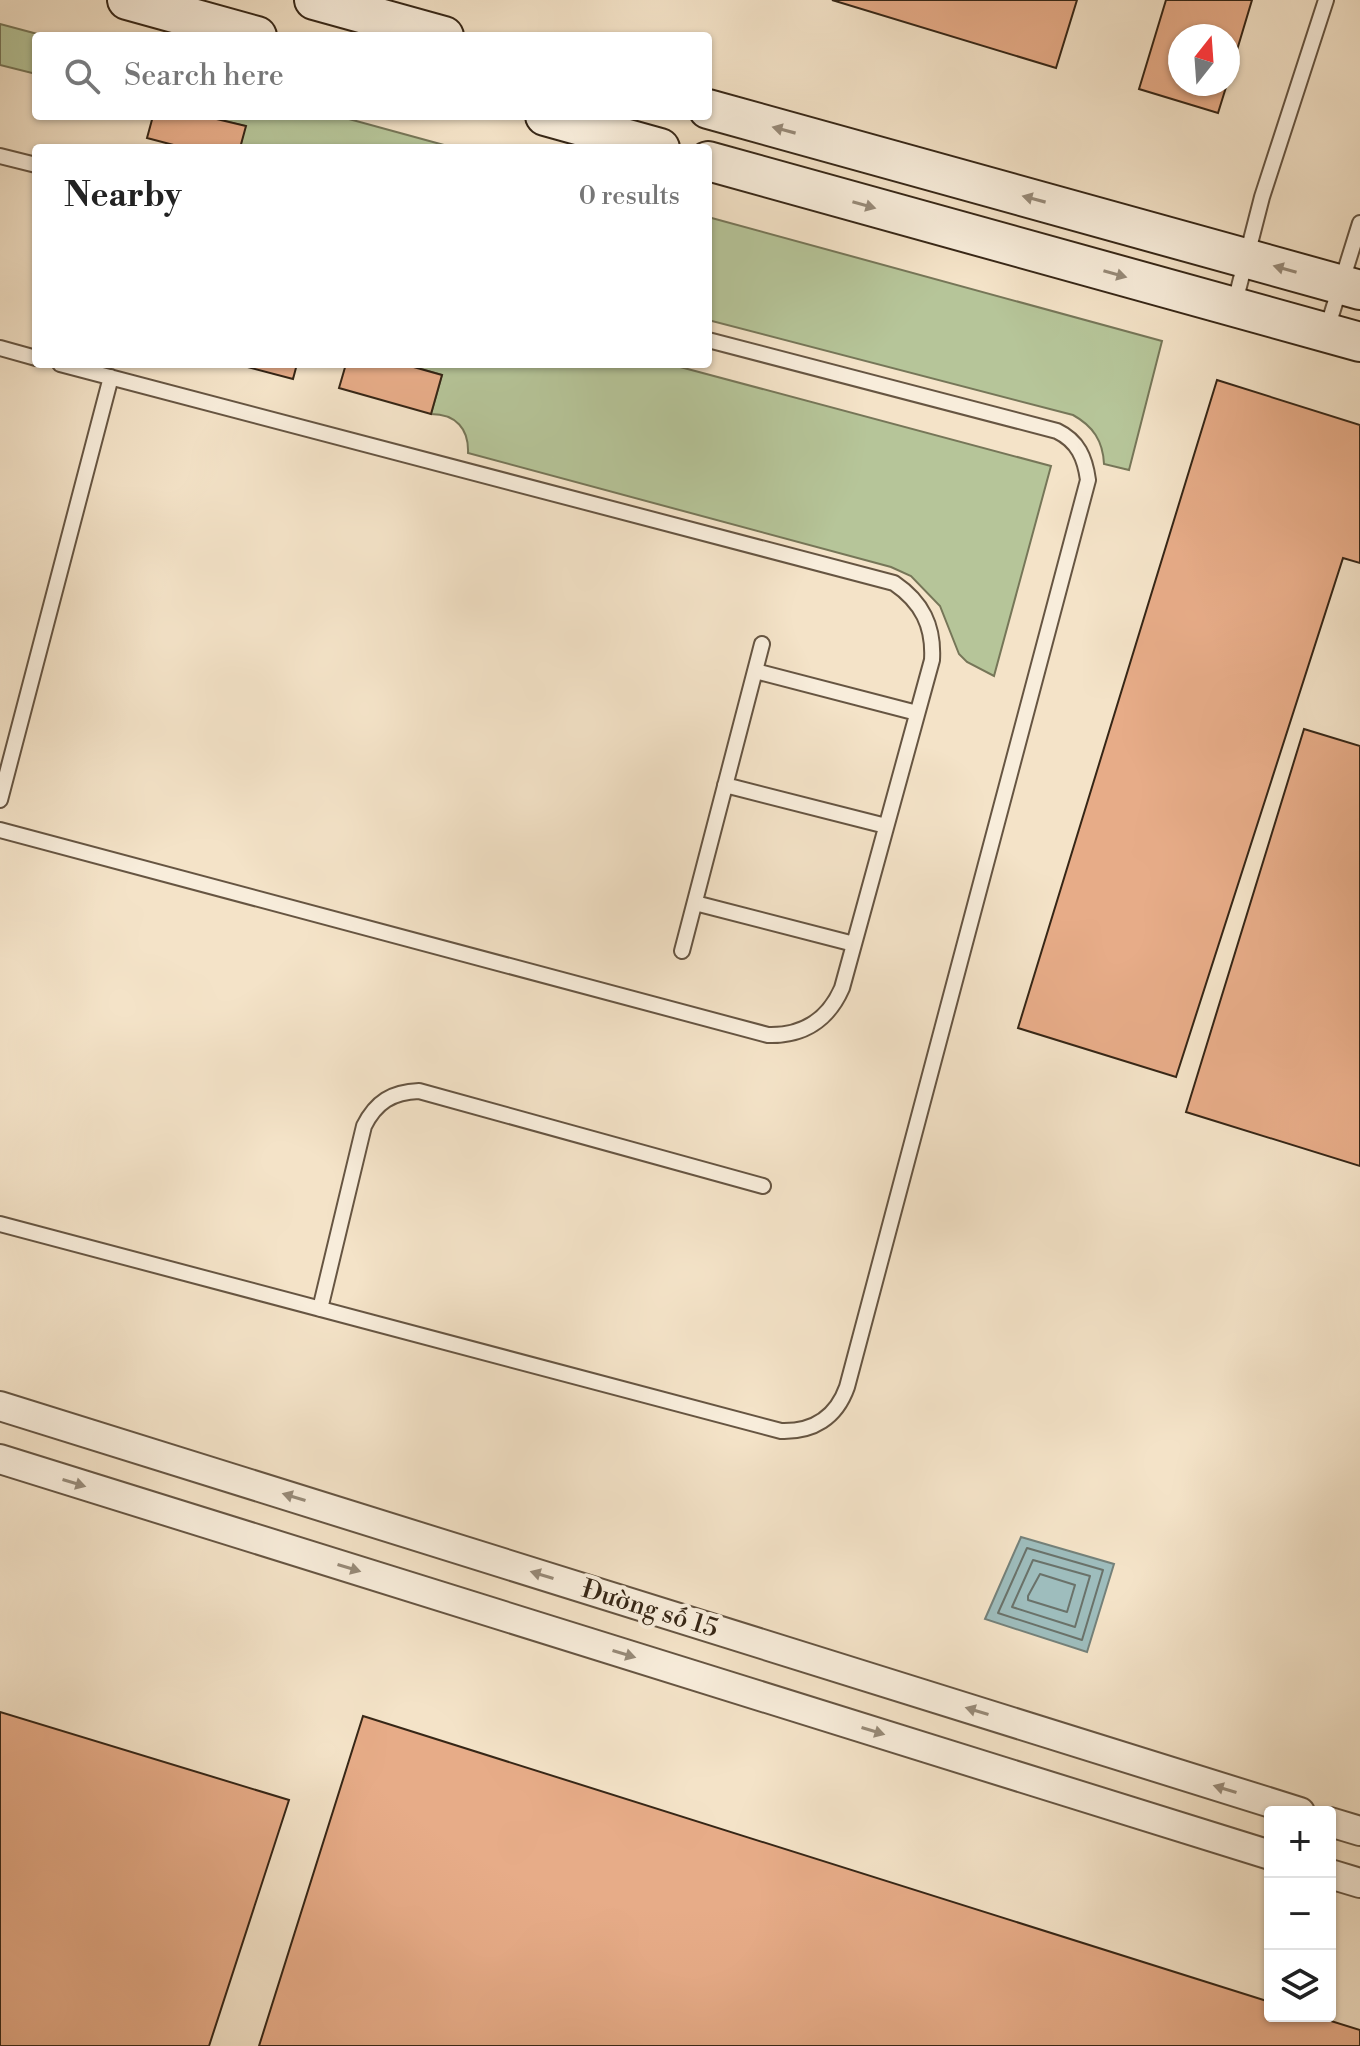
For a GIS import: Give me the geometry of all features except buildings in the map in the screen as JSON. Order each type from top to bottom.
[{"type":"street","points":[[127,0],[243,32]]},
{"type":"street","points":[[314,0],[430,32]]},
{"type":"street","points":[[712,110],[1351,287]]},
{"type":"street","points":[[559,120],[646,144]]},
{"type":"street","points":[[712,162],[1343,337]]},
{"type":"street","name":"Đường số 15","points":[[0,1406],[1281,1806]]},
{"type":"street","name":"Đường số 15","points":[[0,1459],[1264,1853]]},
{"type":"street","points":[[1336,1824],[1360,1831]]},
{"type":"street","points":[[1336,1876],[1360,1883]]},
{"type":"lane","points":[[1233,307],[1262,197],[1326,0]]},
{"type":"lane","points":[[0,156],[32,164]]},
{"type":"lane","points":[[1343,337],[1360,223]]},
{"type":"lane","points":[[0,1224],[781,1431],[796,1431],[823,1422],[842,1400],[1088,480],[1086,467],[1074,442],[1057,431],[712,341]]},
{"type":"lane","points":[[0,348],[32,357]]},
{"type":"lane","points":[[0,830],[768,1035],[797,1033],[824,1017],[835,1004],[842,988],[932,660],[933,642],[929,625],[909,594],[894,583],[76,368]]},
{"type":"lane","points":[[0,800],[111,377]]},
{"type":"lane","points":[[682,951],[762,644]]},
{"type":"lane","points":[[755,671],[917,713]]},
{"type":"lane","points":[[725,785],[886,826]]},
{"type":"lane","points":[[695,903],[854,944]]},
{"type":"lane","points":[[320,1309],[364,1126],[371,1112],[394,1094],[419,1091],[763,1186]]},
{"type":"green space","points":[[0,24],[32,33],[32,73],[0,65]]},
{"type":"green space","points":[[220,120],[353,120],[440,144],[241,144],[245,126]]},
{"type":"green space","points":[[712,218],[1162,341],[1129,470],[1104,464],[1096,435],[1073,415],[712,321]]},
{"type":"green space","points":[[417,368],[684,368],[1051,466],[994,676],[967,662],[959,654],[940,606],[911,576],[891,567],[468,453],[466,437],[459,424],[447,417],[431,414],[442,375]]},
{"type":"water","points":[[1021,1537],[1114,1564],[1087,1652],[985,1619]]}]
